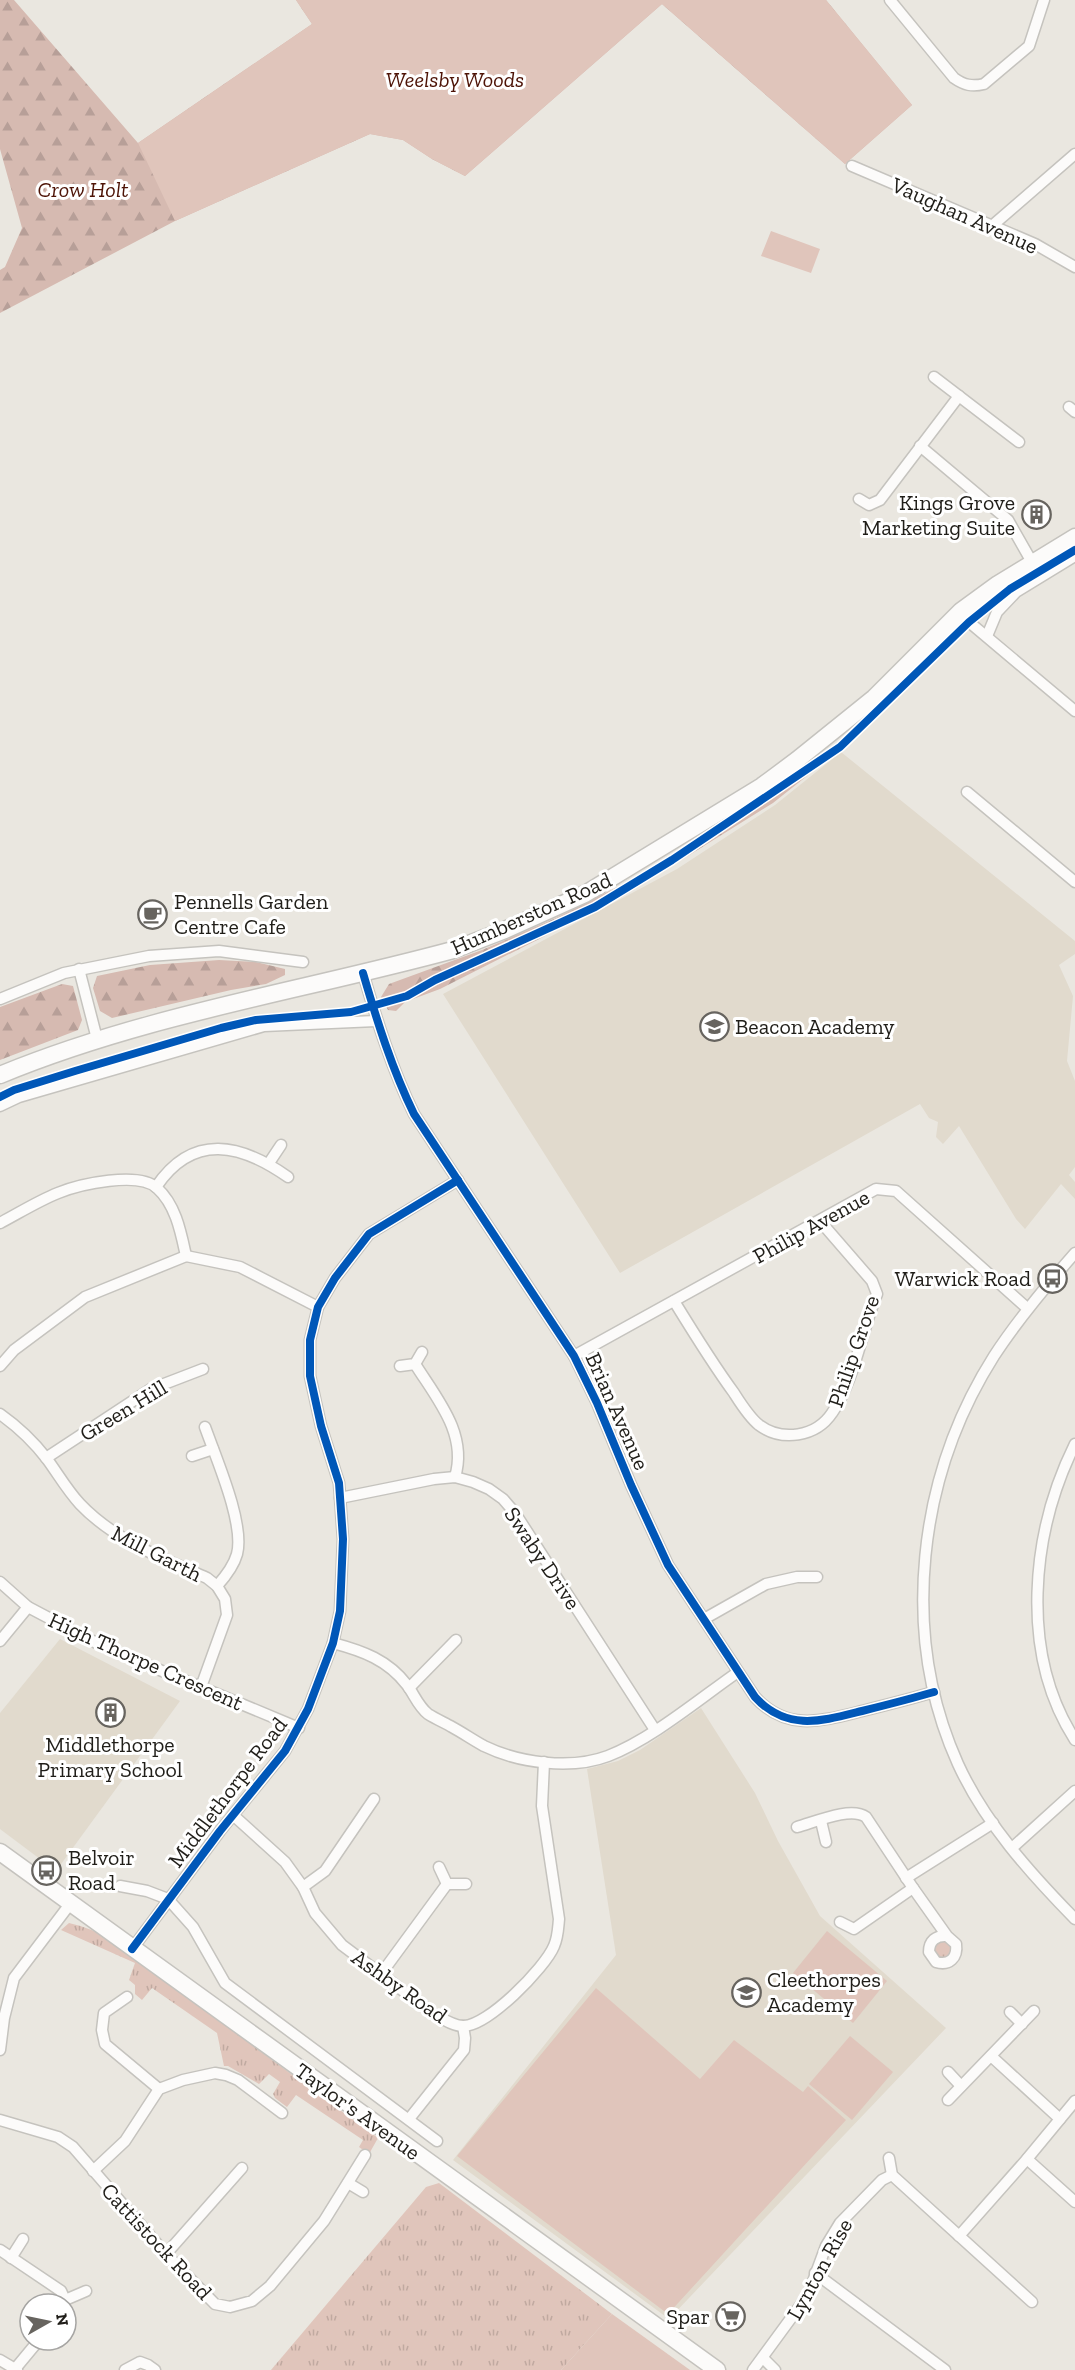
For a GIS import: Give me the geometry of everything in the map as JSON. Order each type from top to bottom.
[{"type":"main road","name":"Humberston Road","points":[[0,1075],[97,1039],[453,950],[505,930],[585,894],[664,848],[762,786],[874,698],[961,611],[998,584],[1075,537]]},
{"type":"main road","name":"Taylor's Avenue","points":[[0,1852],[717,2370]]},
{"type":"street","points":[[890,0],[954,78],[962,83],[977,86],[984,84],[1029,45],[1044,0]]},
{"type":"street","points":[[993,225],[1075,154]]},
{"type":"street","name":"Vaughan Avenue","points":[[852,166],[1035,244],[1075,267]]},
{"type":"street","points":[[934,377],[1019,442]]},
{"type":"street","points":[[859,499],[869,505],[877,502],[959,396]]},
{"type":"street","points":[[920,446],[1008,520],[1033,564]]},
{"type":"street","points":[[987,636],[997,612],[1016,592],[1075,556]]},
{"type":"street","points":[[961,611],[969,622],[1075,711]]},
{"type":"street","points":[[967,792],[1075,882]]},
{"type":"street","points":[[0,999],[79,969],[148,956],[219,951],[303,962]]},
{"type":"street","points":[[79,969],[97,1039]]},
{"type":"street","name":"Brian Avenue","points":[[363,973],[376,1021],[414,1114],[574,1356],[668,1565],[738,1672],[764,1707],[786,1718],[800,1721],[826,1720],[934,1692]]},
{"type":"street","points":[[0,1106],[19,1097],[264,1026],[376,1021]]},
{"type":"street","points":[[269,1163],[281,1145]]},
{"type":"street","points":[[156,1186],[174,1164],[190,1155],[210,1149],[240,1151],[269,1163],[288,1176]]},
{"type":"street","points":[[0,1223],[59,1193],[116,1180],[136,1180],[156,1186],[167,1200],[175,1217],[186,1256]]},
{"type":"street","name":"Middlethorpe Road","points":[[132,1949],[168,1899],[285,1751],[299,1728],[333,1643],[340,1611],[344,1539],[339,1483],[321,1426],[310,1376],[310,1340],[318,1306],[334,1278],[369,1234],[458,1180]]},
{"type":"street","name":"Philip Avenue","points":[[574,1356],[876,1190],[896,1191],[1027,1308]]},
{"type":"street","name":"Philip Grove","points":[[674,1301],[711,1362],[759,1425],[770,1431],[794,1435],[805,1434],[816,1429],[832,1414],[843,1395],[878,1294],[872,1281],[820,1221]]},
{"type":"street","points":[[1075,1253],[1027,1308],[993,1357],[967,1405],[946,1458],[932,1512],[924,1576],[925,1639],[934,1692],[959,1765],[993,1823],[1041,1884],[1075,1919]]},
{"type":"street","points":[[0,1366],[14,1350],[85,1297],[186,1256],[240,1267],[318,1306]]},
{"type":"street","points":[[415,1364],[422,1352]]},
{"type":"street","points":[[400,1366],[415,1364]]},
{"type":"street","points":[[415,1364],[448,1417],[455,1433],[459,1464],[455,1478]]},
{"type":"street","name":"Green Hill","points":[[46,1458],[151,1389],[203,1369]]},
{"type":"street","name":"Mill Garth","points":[[0,1414],[46,1458],[78,1503],[111,1531],[133,1544],[207,1578],[217,1586],[225,1599],[227,1615],[201,1687]]},
{"type":"street","points":[[205,1427],[238,1525],[237,1554],[231,1568],[217,1586]]},
{"type":"street","points":[[1075,1444],[1056,1491],[1045,1531],[1039,1569],[1038,1598],[1038,1624],[1043,1659],[1053,1694],[1075,1740]]},
{"type":"street","points":[[192,1456],[213,1449]]},
{"type":"street","name":"Swaby Drive","points":[[340,1497],[434,1479],[455,1478],[473,1482],[504,1499],[655,1730]]},
{"type":"street","points":[[704,1619],[766,1584],[797,1577],[817,1577]]},
{"type":"street","name":"High Thorpe Crescent","points":[[0,1582],[28,1607],[102,1646],[299,1728]]},
{"type":"street","points":[[0,1641],[28,1607]]},
{"type":"street","points":[[409,1688],[456,1640]]},
{"type":"street","points":[[333,1643],[383,1661],[398,1673],[419,1705],[428,1714],[503,1754],[544,1762],[579,1763],[609,1756],[655,1730],[738,1672]]},
{"type":"street","name":"Ashby Road","points":[[233,1815],[276,1852],[303,1887],[315,1913],[342,1946],[434,2014],[463,2026],[483,2021],[497,2011],[546,1960],[558,1935],[559,1919],[542,1806],[544,1762]]},
{"type":"street","points":[[1012,1848],[1075,1791]]},
{"type":"street","points":[[303,1887],[325,1871],[374,1799]]},
{"type":"street","points":[[797,1827],[846,1813],[862,1814],[870,1821],[947,1936]]},
{"type":"street","points":[[821,1821],[826,1842]]},
{"type":"street","points":[[906,1878],[993,1823]]},
{"type":"street","points":[[439,1867],[447,1884]]},
{"type":"street","points":[[447,1884],[466,1884]]},
{"type":"street","points":[[381,1974],[447,1884]]},
{"type":"street","points":[[120,1886],[147,1891],[168,1899],[193,1927],[225,1983],[437,2141]]},
{"type":"street","points":[[840,1922],[854,1929],[913,1888]]},
{"type":"street","points":[[0,2050],[2,2018],[14,1978],[70,1904]]},
{"type":"street","points":[[127,1997],[104,2013],[102,2030],[105,2044],[159,2089]]},
{"type":"street","points":[[948,2100],[1034,2011]]},
{"type":"street","points":[[1010,2012],[1022,2024]]},
{"type":"street","points":[[409,2119],[464,2050],[463,2026]]},
{"type":"street","points":[[991,2056],[1060,2119]]},
{"type":"street","points":[[948,2072],[961,2086]]},
{"type":"street","points":[[93,2171],[125,2141],[159,2089],[204,2075],[215,2073],[226,2075],[244,2084],[282,2113]]},
{"type":"street","points":[[959,2236],[1028,2159],[1075,2101]]},
{"type":"street","name":"Cattistock Road","points":[[0,2120],[58,2137],[73,2147],[166,2254],[215,2304],[230,2307],[252,2301],[270,2286],[324,2221],[365,2155]]},
{"type":"street","points":[[889,2158],[892,2175],[1032,2302]]},
{"type":"street","points":[[1028,2159],[1075,2202]]},
{"type":"street","points":[[166,2254],[242,2168]]},
{"type":"street","name":"Lynton Rise","points":[[753,2370],[808,2295],[826,2246],[840,2223],[882,2180],[892,2175]]},
{"type":"street","points":[[348,2182],[363,2192]]},
{"type":"street","points":[[11,2258],[23,2239]]},
{"type":"street","points":[[0,2250],[61,2292]]},
{"type":"street","points":[[816,2273],[945,2370]]},
{"type":"street","points":[[78,2294],[86,2290]]},
{"type":"street","points":[[0,2361],[16,2369],[29,2352]]},
{"type":"street","points":[[763,2358],[776,2370]]},
{"type":"street","points":[[125,2370],[140,2362],[155,2370]]},
{"type":"shaded area","name":"Beacon Academy","points":[[841,752],[1075,941],[1075,954],[1059,965],[1073,996],[1067,1061],[1075,1081],[1075,1167],[1069,1175],[1075,1182],[1075,1199],[1061,1184],[1025,1229],[1016,1219],[959,1126],[943,1144],[936,1137],[938,1122],[929,1118],[920,1104],[620,1273],[443,994],[677,869],[775,805]]},
{"type":"shaded area","points":[[60,1639],[180,1701],[56,1871],[0,1829],[0,1713]]},
{"type":"shaded area","name":"Cleethorpes Academy","points":[[701,1708],[755,1793],[778,1841],[820,1916],[946,2028],[669,2319],[453,2160],[616,1955],[587,1769],[618,1761],[640,1750]]},
{"type":"green space","name":"Weelsby Woods","points":[[0,0],[14,0],[138,143],[312,24],[296,0],[826,0],[912,105],[845,164],[662,4],[465,176],[432,159],[403,140],[370,134],[175,221],[0,313],[0,270],[5,267],[22,228],[0,149]]},
{"type":"green space","name":"Weelsby Woods","points":[[296,0],[826,0],[912,105],[845,164],[662,4],[465,176],[432,159],[403,140],[370,134],[175,221],[138,143],[312,24]]},
{"type":"green space","points":[[771,231],[820,249],[811,273],[761,256]]},
{"type":"green space","points":[[827,760],[773,803],[622,897],[440,989],[405,1002],[396,1011],[388,1010],[381,997],[389,984],[482,950],[556,918],[617,887],[632,888],[686,854],[691,841],[802,767]]},
{"type":"green space","points":[[219,960],[256,962],[285,969],[285,975],[266,984],[112,1018],[100,1011],[93,988],[97,976],[150,965]]},
{"type":"green space","points":[[62,984],[73,986],[82,1020],[78,1030],[0,1060],[0,1007]]},
{"type":"green space","points":[[69,1923],[92,1930],[134,1953],[232,2030],[378,2138],[369,2154],[359,2147],[363,2140],[296,2095],[287,2107],[275,2098],[273,2094],[280,2082],[269,2074],[259,2084],[228,2066],[224,2066],[217,2033],[152,1988],[142,2000],[135,1994],[135,1985],[129,1980],[135,1963],[61,1930]]},
{"type":"green space","points":[[827,1931],[887,1981],[853,2023],[793,1973]]},
{"type":"green space","points":[[943,1941],[949,1944],[952,1950],[949,1956],[943,1959],[937,1956],[934,1950],[937,1944]]},
{"type":"green space","points":[[596,1988],[700,2079],[734,2040],[803,2092],[808,2086],[846,2120],[668,2314],[457,2156]]},
{"type":"green space","points":[[850,2036],[893,2072],[852,2120],[809,2084]]},
{"type":"green space","points":[[439,2183],[612,2314],[561,2370],[271,2370],[426,2187]]},
{"type":"green space","points":[[612,2314],[690,2370],[561,2370]]},
{"type":"cycle path","points":[[0,1097],[14,1090],[221,1028],[256,1020],[351,1012],[407,996],[435,980],[595,907],[672,860],[840,747],[969,622],[1010,589],[1075,550]]},
{"type":"cycle path","points":[[363,973],[386,1045],[414,1114],[574,1356],[668,1565],[755,1697],[767,1708],[780,1715],[806,1721],[833,1718],[934,1692]]},
{"type":"cycle path","points":[[132,1949],[220,1831],[285,1751],[308,1709],[333,1643],[340,1611],[343,1539],[339,1483],[321,1426],[310,1376],[310,1340],[318,1307],[335,1278],[369,1234],[458,1180]]},
{"type":"place","name":"Kings Grove Marketing Suite","points":[[1036,515]]},
{"type":"place","name":"Pennells Garden Centre Cafe","points":[[153,914]]},
{"type":"place","name":"Beacon Academy","points":[[714,1026]]},
{"type":"place","name":"Warwick Road","points":[[1052,1278]]},
{"type":"place","name":"Middlethorpe Primary School","points":[[110,1712]]},
{"type":"place","name":"Belvoir Road","points":[[47,1870]]},
{"type":"place","name":"Cleethorpes Academy","points":[[746,1992]]},
{"type":"place","name":"Spar","points":[[731,2316]]},
{"type":"park label","name":"Crow Holt","points":[[83,189]]}]
